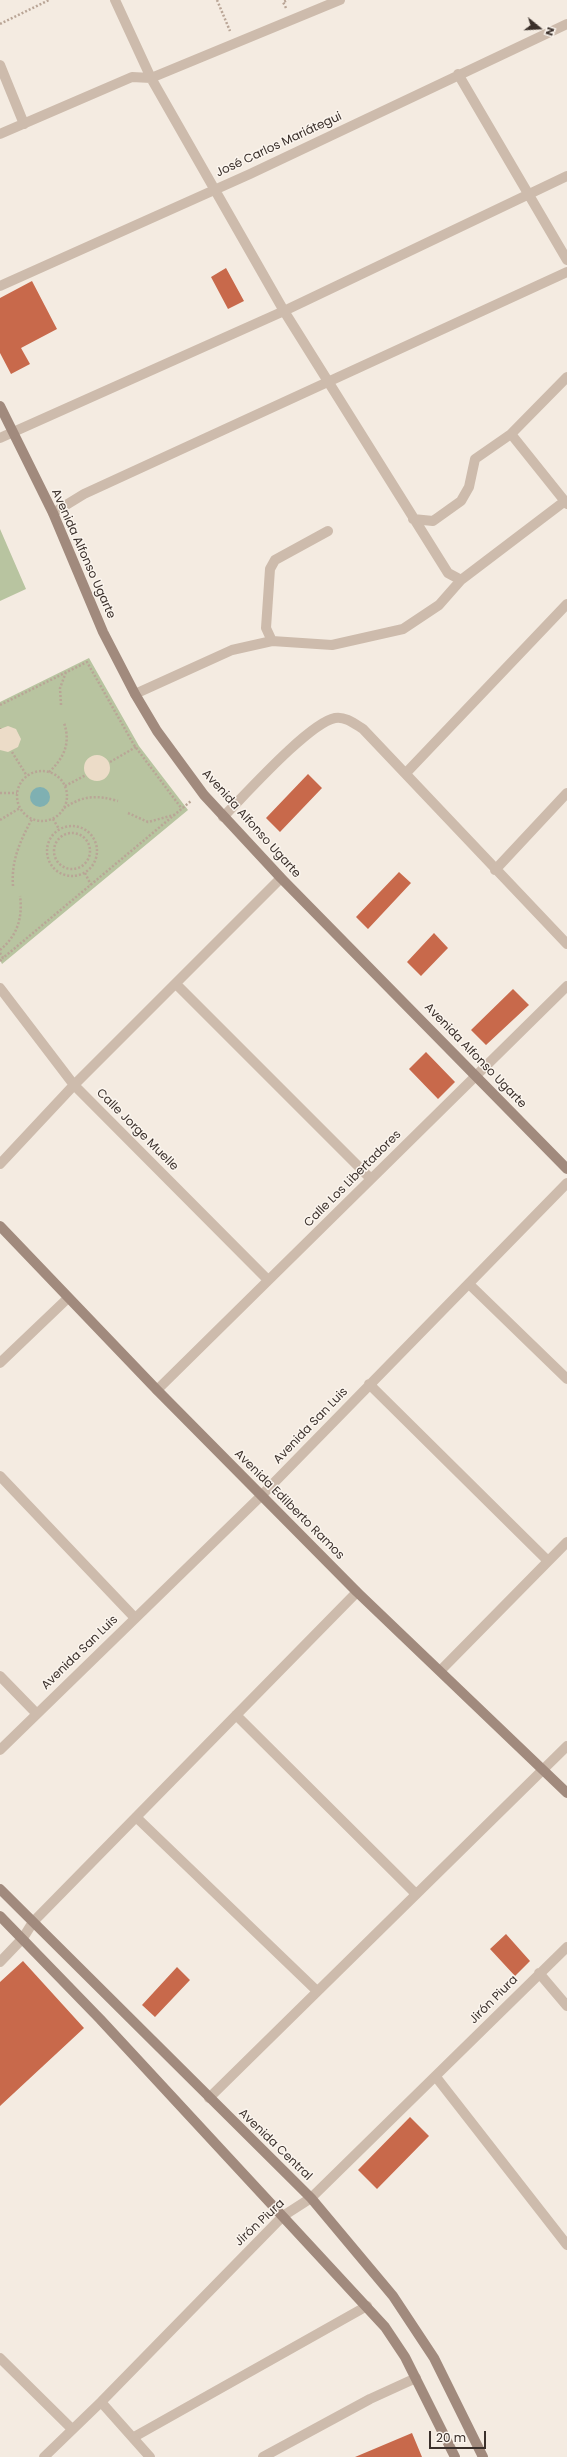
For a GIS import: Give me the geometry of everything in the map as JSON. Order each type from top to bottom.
[{"type":"street","points":[[115,0],[151,78],[284,311],[448,573],[461,580]]},
{"type":"street","points":[[0,134],[132,77],[151,78],[340,0]]},
{"type":"street","name":"José Carlos Mariátegui","points":[[0,286],[215,190],[458,74],[567,24]]},
{"type":"street","points":[[0,65],[24,124]]},
{"type":"street","points":[[458,74],[567,260]]},
{"type":"street","points":[[0,438],[13,434],[284,311],[567,176]]},
{"type":"street","points":[[53,513],[84,494],[330,383],[567,272]]},
{"type":"street","points":[[413,519],[433,521],[461,501],[469,486],[475,459],[511,434],[567,378]]},
{"type":"street","name":"Avenida Alfonso Ugarte","points":[[0,406],[53,513],[103,632],[135,694],[158,731],[204,795],[281,878],[567,1169]]},
{"type":"street","points":[[135,694],[232,650],[272,641],[332,646],[402,629],[439,605],[461,580],[566,502],[511,434]]},
{"type":"street","points":[[272,641],[266,628],[270,569],[275,560],[328,530]]},
{"type":"street","points":[[406,773],[567,604]]},
{"type":"street","points":[[223,817],[310,731],[321,723],[336,718],[347,720],[363,729],[406,773],[495,870],[567,944]]},
{"type":"street","points":[[495,870],[567,793]]},
{"type":"street","points":[[0,1164],[74,1085],[281,878]]},
{"type":"street","points":[[176,984],[371,1179]]},
{"type":"street","name":"Calle Los Libertadores","points":[[157,1390],[567,986]]},
{"type":"street","name":"Calle Jorge Muelle","points":[[0,988],[74,1085],[268,1280]]},
{"type":"street","name":"Avenida San Luis","points":[[0,1750],[261,1496],[567,1183]]},
{"type":"street","name":"Avenida Edilberto Ramos","points":[[0,1226],[261,1496],[357,1592],[567,1793]]},
{"type":"street","points":[[469,1284],[567,1379]]},
{"type":"street","points":[[0,1363],[68,1298]]},
{"type":"street","points":[[369,1384],[548,1561]]},
{"type":"street","points":[[0,1476],[135,1618]]},
{"type":"street","points":[[440,1670],[567,1542]]},
{"type":"street","points":[[0,1962],[23,1938],[33,1922],[357,1592]]},
{"type":"street","points":[[0,1676],[37,1714]]},
{"type":"street","points":[[236,1715],[416,1894]]},
{"type":"street","points":[[209,2098],[567,1746]]},
{"type":"street","points":[[136,1817],[318,1991]]},
{"type":"street","name":"Avenida Central","points":[[0,1889],[311,2198],[393,2296],[426,2345],[483,2457]]},
{"type":"street","points":[[0,1916],[23,1938],[385,2327],[416,2378],[455,2457]]},
{"type":"street","name":"Jirón Piura","points":[[44,2457],[101,2402],[283,2216],[311,2198],[567,1947]]},
{"type":"street","points":[[539,1973],[567,2006]]},
{"type":"street","points":[[436,2077],[567,2245]]},
{"type":"street","points":[[134,2437],[367,2306]]},
{"type":"street","points":[[0,2358],[72,2429]]},
{"type":"street","points":[[263,2457],[370,2399],[416,2378]]},
{"type":"street","points":[[101,2402],[134,2437],[150,2457]]},
{"type":"path","points":[[0,24],[49,0]]},
{"type":"path","points":[[217,0],[236,43]]},
{"type":"path","points":[[0,705],[87,662],[136,748],[182,809],[0,961]]},
{"type":"path","points":[[61,705],[60,688],[66,672]]},
{"type":"path","points":[[48,772],[59,760],[66,746],[68,734],[64,723]]},
{"type":"path","points":[[110,762],[136,748]]},
{"type":"path","points":[[12,752],[27,776]]},
{"type":"path","points":[[64,808],[67,794],[65,786],[60,778],[48,772],[36,772],[27,776],[21,782],[17,793],[20,808],[32,819],[43,822],[53,819],[64,808],[80,800],[92,797],[107,797],[118,801]]},
{"type":"path","points":[[65,786],[86,775]]},
{"type":"path","points":[[0,793],[17,793]]},
{"type":"path","points":[[0,820],[20,808]]},
{"type":"path","points":[[128,813],[148,822],[176,814]]},
{"type":"path","points":[[14,886],[14,861],[18,848],[32,819]]},
{"type":"path","points":[[53,819],[59,829]]},
{"type":"path","points":[[74,826],[82,827],[94,838],[97,845],[96,861],[85,873],[68,876],[60,873],[51,864],[47,852],[48,843],[59,829],[74,826]]},
{"type":"path","points":[[73,833],[84,837],[90,847],[88,859],[80,868],[68,870],[58,863],[55,858],[54,846],[61,836],[66,834],[73,833]]},
{"type":"path","points":[[85,873],[91,886]]},
{"type":"path","points":[[0,950],[14,936],[21,916],[20,896]]},
{"type":"path","points":[[0,953],[3,958]]},
{"type":"green space","points":[[0,529],[26,589],[0,601]]},
{"type":"green space","points":[[89,658],[139,746],[188,810],[2,964],[0,960],[0,702]]},
{"type":"shaded area","points":[[8,726],[16,729],[21,739],[18,747],[8,752],[0,750],[0,729]]},
{"type":"shaded area","points":[[97,755],[106,759],[110,768],[106,777],[97,781],[88,777],[84,768],[88,759]]},
{"type":"water","points":[[40,787],[47,790],[50,797],[47,804],[40,807],[33,804],[30,797],[33,790]]},
{"type":"building","points":[[226,268],[244,301],[228,309],[211,277]]},
{"type":"building","points":[[32,281],[57,329],[21,348],[30,364],[11,374],[0,353],[0,298]]},
{"type":"building","points":[[308,774],[322,788],[280,832],[266,818]]},
{"type":"building","points":[[399,872],[411,883],[368,929],[356,917]]},
{"type":"building","points":[[434,933],[448,948],[421,976],[407,962]]},
{"type":"building","points":[[513,989],[529,1005],[486,1045],[471,1030]]},
{"type":"building","points":[[426,1052],[455,1082],[438,1099],[409,1069]]},
{"type":"building","points":[[506,1934],[530,1961],[515,1976],[490,1949]]},
{"type":"building","points":[[23,1961],[84,2028],[0,2106],[0,1982]]},
{"type":"building","points":[[177,1967],[190,1980],[155,2017],[142,2005]]},
{"type":"building","points":[[410,2117],[429,2136],[377,2189],[358,2170]]},
{"type":"building","points":[[412,2433],[422,2457],[355,2457]]}]
